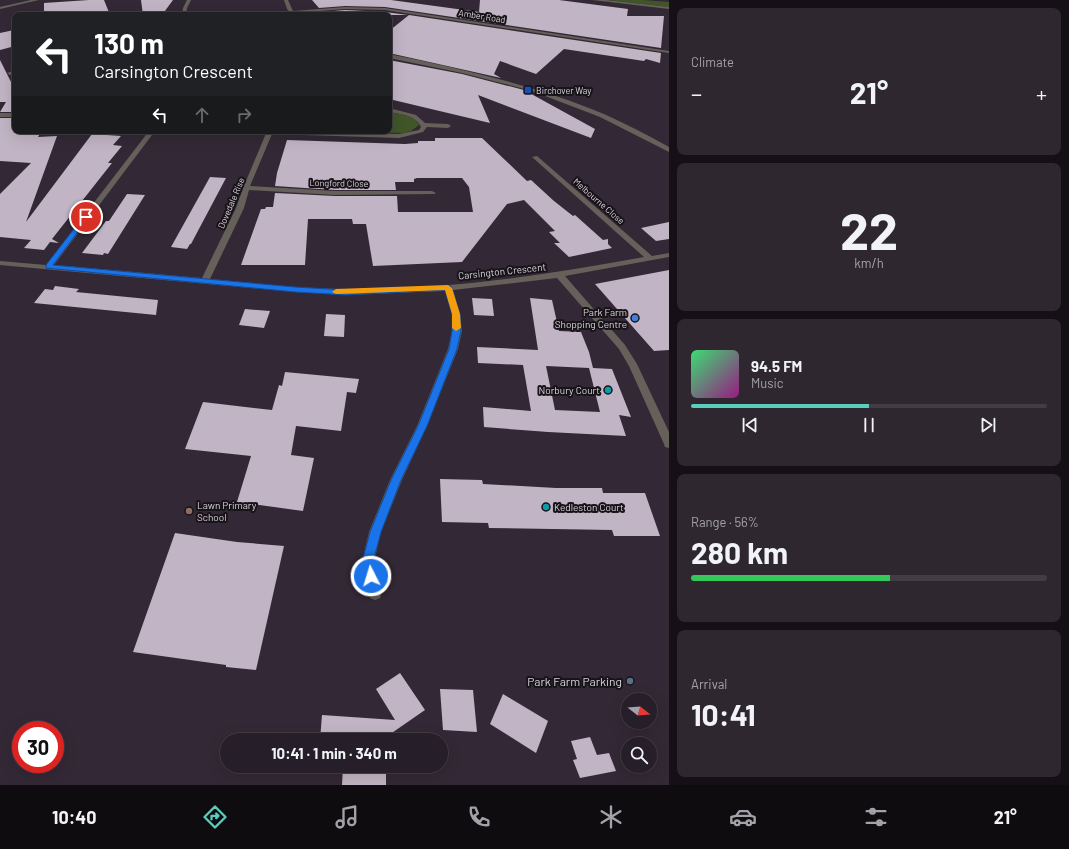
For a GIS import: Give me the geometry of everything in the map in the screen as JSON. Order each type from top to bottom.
[{"type":"street","points":[[0,8],[37,0]]},
{"type":"street","points":[[184,12],[189,0]]},
{"type":"street","points":[[286,0],[291,12]]},
{"type":"street","points":[[597,0],[669,8]]},
{"type":"street","name":"Amber Road","points":[[310,12],[345,8],[391,10],[669,52]]},
{"type":"street","points":[[392,57],[462,70],[540,91],[609,118],[669,150]]},
{"type":"street","points":[[392,111],[417,118],[423,125],[448,126]]},
{"type":"street","points":[[0,115],[12,115]]},
{"type":"street","points":[[347,134],[399,136],[421,130],[423,125]]},
{"type":"street","points":[[48,267],[150,134]]},
{"type":"street","name":"Dovedale Rise","points":[[205,280],[240,208],[246,188],[269,134]]},
{"type":"street","name":"Melbourne Close","points":[[535,157],[650,258]]},
{"type":"street","name":"Longford Close","points":[[246,188],[335,193],[432,193]]},
{"type":"street","name":"Carsington Crescent","points":[[0,263],[295,289],[346,292],[448,288],[559,275],[669,255]]},
{"type":"street","points":[[559,275],[622,347],[634,366],[669,444]]},
{"type":"street","points":[[375,594],[368,562],[375,532],[396,480],[422,426],[453,349],[457,331],[456,314],[448,288]]},
{"type":"green space","points":[[607,0],[669,2],[669,7]]},
{"type":"green space","points":[[392,112],[411,117],[419,125],[411,131],[403,133],[392,133]]},
{"type":"building","points":[[104,0],[109,12],[44,12],[44,3]]},
{"type":"building","points":[[141,0],[173,0],[164,12],[143,12]]},
{"type":"building","points":[[312,0],[391,0],[479,12],[480,0],[559,0],[628,9],[627,16],[664,16],[661,48],[385,7],[345,6],[319,8]]},
{"type":"building","points":[[345,10],[385,12],[323,12]]},
{"type":"building","points":[[392,13],[408,15],[392,15]]},
{"type":"building","points":[[409,15],[661,53],[660,63],[646,59],[644,61],[564,49],[536,74],[500,61],[494,74],[501,78],[392,54],[392,29]]},
{"type":"building","points":[[12,30],[12,47],[0,50],[0,33]]},
{"type":"building","points":[[0,60],[12,84],[12,112],[0,112],[6,102],[0,102]]},
{"type":"building","points":[[392,61],[462,74],[524,90],[595,129],[591,138],[478,95],[490,123],[392,100]]},
{"type":"building","points":[[0,118],[12,118],[12,134],[40,134],[38,137],[57,136],[26,222],[92,134],[121,136],[113,145],[122,146],[108,163],[112,163],[52,239],[59,243],[50,242],[44,250],[24,248],[31,240],[0,237],[0,194],[31,163],[0,161]]},
{"type":"building","points":[[435,138],[482,138],[527,181],[531,180],[554,201],[573,216],[575,215],[603,240],[608,239],[608,244],[612,248],[569,257],[554,243],[560,243],[549,232],[555,231],[524,200],[507,204],[462,262],[373,266],[366,224],[353,224],[352,219],[308,219],[305,265],[241,265],[261,209],[273,207],[275,193],[335,196],[397,196],[398,212],[473,212],[469,187],[462,178],[417,178],[414,179],[414,182],[395,182],[396,190],[335,190],[275,186],[277,173],[287,140],[405,144],[418,143],[418,141],[435,141]]},
{"type":"building","points":[[210,177],[226,178],[191,244],[187,249],[171,247]]},
{"type":"building","points":[[127,194],[145,195],[108,254],[82,253],[106,221],[109,221]]},
{"type":"building","points":[[669,222],[669,239],[656,241],[641,228]]},
{"type":"building","points":[[669,270],[669,350],[654,351],[595,284]]},
{"type":"building","points":[[55,286],[79,289],[76,292],[158,300],[156,315],[34,303],[45,289],[53,290]]},
{"type":"building","points":[[472,298],[492,299],[494,316],[474,315]]},
{"type":"building","points":[[530,298],[552,300],[559,331],[581,332],[589,352],[593,368],[612,369],[631,417],[619,415],[626,436],[484,427],[483,407],[531,411],[523,365],[478,363],[477,347],[538,350]],"holes":[[[546,366],[589,368],[600,412],[555,410]]]},
{"type":"building","points":[[245,309],[270,311],[264,328],[239,325]]},
{"type":"building","points":[[326,314],[345,315],[344,337],[324,336]]},
{"type":"building","points":[[285,372],[359,379],[356,393],[347,392],[341,431],[296,426],[291,455],[314,458],[303,511],[237,502],[251,456],[185,449],[203,402],[272,410],[279,385],[282,386]]},
{"type":"building","name":"Kedleston Court","points":[[440,479],[482,480],[483,484],[556,488],[602,488],[603,493],[645,493],[660,536],[614,536],[612,530],[489,528],[488,523],[442,522]]},
{"type":"building","points":[[175,533],[237,542],[284,546],[256,670],[226,667],[226,665],[133,652]]},
{"type":"building","points":[[400,673],[425,710],[392,733],[321,733],[322,715],[395,720],[376,689]]},
{"type":"building","points":[[440,689],[473,690],[477,732],[443,730]]},
{"type":"building","points":[[503,694],[548,721],[536,753],[490,724]]},
{"type":"building","points":[[590,737],[597,755],[609,753],[616,771],[580,778],[573,760],[577,759],[571,741]]},
{"type":"building","points":[[343,773],[386,773],[386,785],[342,785]]},
{"type":"slow traffic","points":[[336,292],[448,288],[456,314],[456,328]]},
{"type":"place","name":"Birchover Way","points":[[528,90]]},
{"type":"place","name":"Park Farm Shopping Centre","points":[[635,318]]},
{"type":"place","name":"Norbury Court","points":[[608,390]]},
{"type":"place","name":"Kedleston Court","points":[[546,507]]},
{"type":"place","name":"Lawn Primary School","points":[[189,511]]},
{"type":"place","name":"Park Farm Parking","points":[[630,681]]},
{"type":"route","points":[[86,217],[48,267],[295,289],[346,292],[448,288],[456,314],[457,331],[453,349],[422,426],[396,480],[375,532],[368,562],[371,576]]}]
